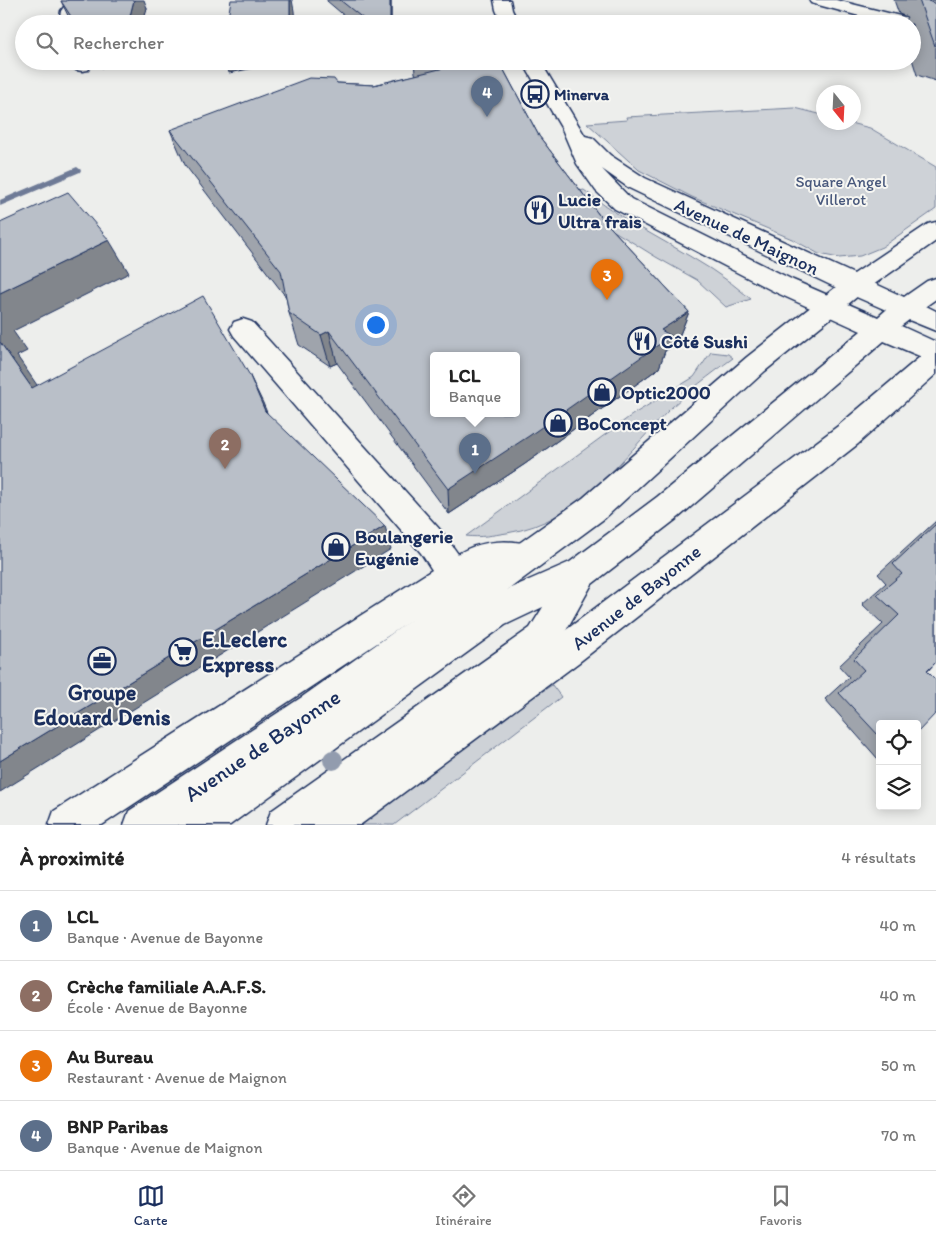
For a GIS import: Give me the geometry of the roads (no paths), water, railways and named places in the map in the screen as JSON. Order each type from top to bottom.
[{"type":"street","points":[[69,15],[69,10],[77,0]]},
{"type":"street","points":[[502,0],[506,15]]},
{"type":"street","points":[[817,0],[875,15]]},
{"type":"street","name":"Avenue de Maignon","points":[[536,70],[572,129],[587,164],[604,186],[623,204],[784,286],[936,353]]},
{"type":"street","name":"Avenue de Maignon","points":[[572,129],[603,160],[637,183],[854,286],[936,321]]},
{"type":"street","name":"Avenue de Bayonne","points":[[144,825],[314,710],[594,508],[756,364],[854,286],[936,230]]},
{"type":"street","points":[[197,825],[256,785],[493,613],[581,573],[668,507],[907,307],[936,288]]},
{"type":"street","points":[[243,328],[432,543],[453,573]]},
{"type":"street","name":"Avenue de Bayonne","points":[[328,825],[582,639],[848,435],[936,358]]},
{"type":"street","name":"Avenue de Bayonne","points":[[68,825],[453,573],[479,558],[526,558]]},
{"type":"street","points":[[285,825],[542,640],[581,573]]},
{"type":"waterway","points":[[0,203],[77,170]]},
{"type":"place","name":"Minerva","points":[[535,94]]},
{"type":"place","name":"BNP Paribas","points":[[487,117]]},
{"type":"place","name":"Lucie Ultra frais","points":[[539,210]]},
{"type":"place","name":"Au Bureau","points":[[607,300]]},
{"type":"place","name":"Côté Sushi","points":[[642,341]]},
{"type":"place","name":"Optic2000","points":[[602,392]]},
{"type":"place","name":"BoConcept","points":[[558,423]]},
{"type":"place","name":"Crèche familiale A.A.F.S.","points":[[225,469]]},
{"type":"place","name":"LCL","points":[[475,474]]},
{"type":"place","name":"Boulangerie Eugénie","points":[[336,547]]},
{"type":"place","name":"E.Leclerc Express","points":[[183,652]]},
{"type":"place","name":"Groupe Edouard Denis","points":[[102,661]]},
{"type":"park label","name":"Square Angel Villerot","points":[[841,190]]}]
